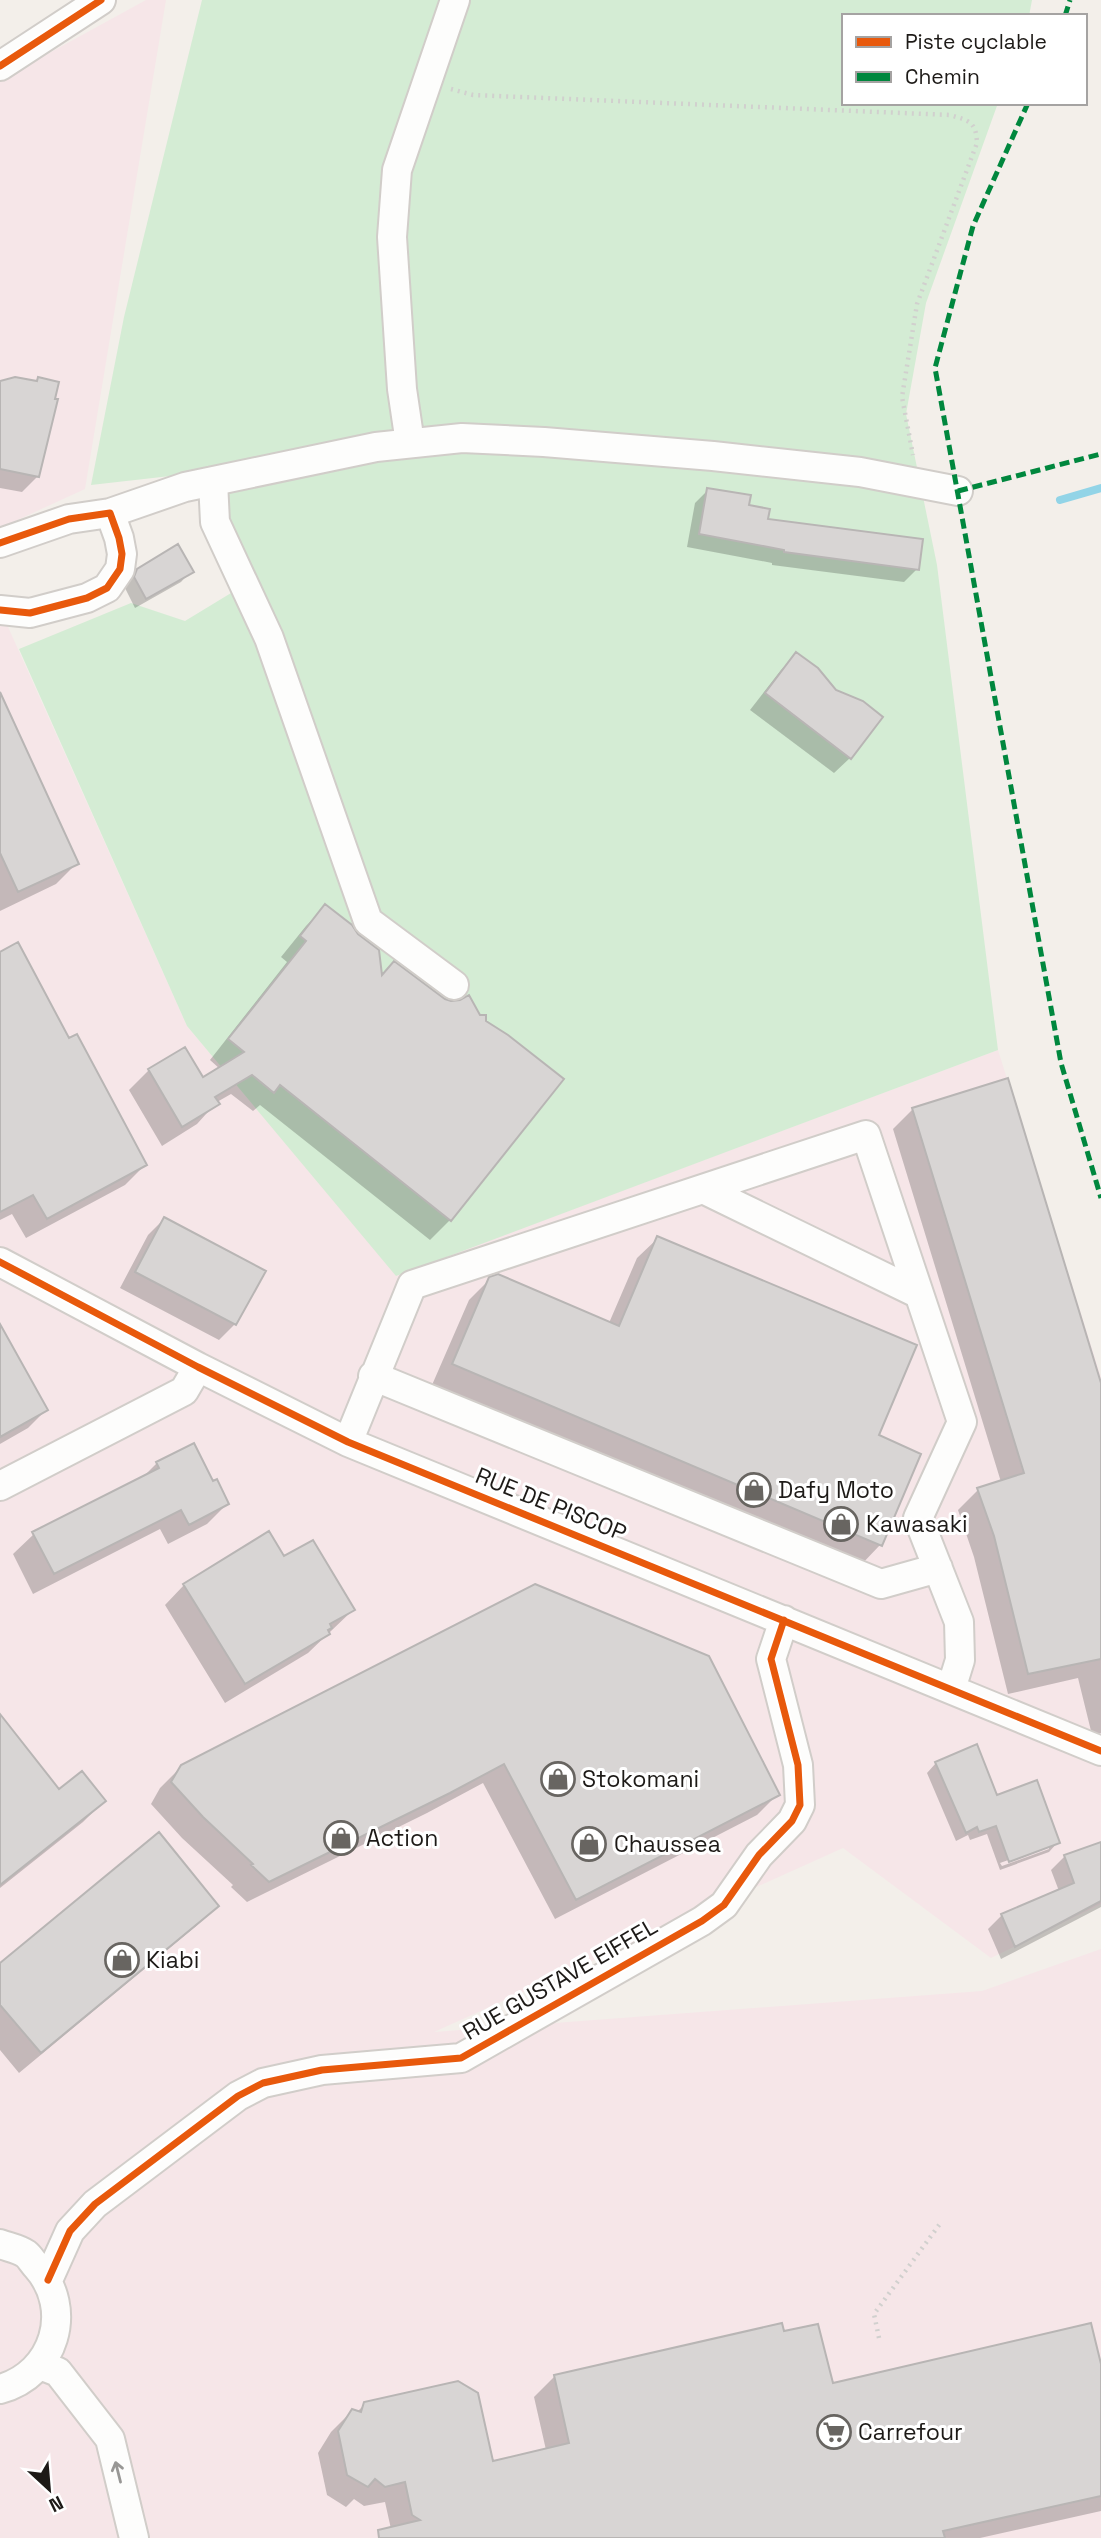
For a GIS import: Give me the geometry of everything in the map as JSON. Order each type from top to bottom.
[{"type":"street","points":[[0,66],[101,0]]},
{"type":"street","points":[[411,443],[402,389],[392,237],[397,170],[456,0]]},
{"type":"street","points":[[0,543],[69,519],[110,513],[185,487],[376,447],[462,438],[544,442],[753,460],[860,472],[958,491]]},
{"type":"street","points":[[213,481],[215,522],[269,638],[368,921],[454,985]]},
{"type":"street","points":[[0,610],[30,613],[87,598],[107,588],[120,569],[122,554],[110,513]]},
{"type":"street","points":[[348,1442],[412,1285],[866,1135],[962,1422],[918,1518],[959,1622],[960,1660],[951,1689]]},
{"type":"street","points":[[703,1189],[919,1294]]},
{"type":"street","name":"RUE DE PISCOP","points":[[0,1262],[198,1367],[348,1442],[1101,1751]]},
{"type":"street","points":[[0,1486],[184,1391],[198,1367]]},
{"type":"street","points":[[373,1377],[881,1584],[938,1568]]},
{"type":"street","name":"RUE GUSTAVE EIFFEL","points":[[48,2280],[70,2231],[95,2204],[248,2091],[263,2083],[322,2070],[461,2058],[702,1921],[724,1905],[759,1855],[792,1821],[800,1805],[799,1765],[771,1659],[784,1620]]},
{"type":"street","points":[[0,2244],[25,2254],[48,2280],[57,2305],[53,2342],[40,2365],[13,2386],[0,2389]]},
{"type":"street","points":[[40,2365],[58,2372],[110,2439],[134,2538]]},
{"type":"path","points":[[427,84],[473,94],[950,115],[970,121],[976,129],[977,143],[917,304],[902,397],[918,483]]},
{"type":"path","points":[[879,2338],[874,2314],[942,2221]]},
{"type":"shaded area","points":[[146,0],[166,0],[85,489],[0,528],[0,80]]},
{"type":"shaded area","points":[[0,609],[187,1026],[396,1275],[998,1050],[1101,1377],[1101,1904],[991,1958],[843,1848],[434,2032],[982,1991],[1101,1949],[1101,2538],[0,2538]]},
{"type":"green space","points":[[202,0],[1032,0],[1029,14],[842,14],[842,105],[997,105],[926,303],[906,414],[937,565],[998,1050],[396,1276],[187,1026],[19,649],[131,603],[185,621],[236,590],[188,474],[91,485],[124,317]]},
{"type":"building","points":[[15,377],[37,381],[38,377],[59,382],[55,399],[58,399],[39,477],[0,469],[0,381]]},
{"type":"building","points":[[707,488],[751,495],[749,505],[770,509],[768,519],[923,539],[919,570],[784,552],[699,534]]},
{"type":"building","points":[[178,544],[194,572],[146,599],[134,577],[137,569]]},
{"type":"building","points":[[796,652],[818,668],[836,690],[863,701],[883,717],[851,759],[765,693]]},
{"type":"building","points":[[0,692],[79,864],[18,892],[0,853]]},
{"type":"building","points":[[325,904],[379,950],[382,975],[394,961],[445,999],[460,1000],[469,995],[480,1015],[486,1015],[486,1021],[564,1079],[451,1221],[280,1085],[274,1093],[252,1075],[215,1097],[220,1104],[182,1127],[148,1069],[185,1047],[203,1077],[244,1052],[228,1039],[306,941],[300,936]]},
{"type":"building","points":[[18,942],[69,1038],[77,1034],[147,1165],[47,1219],[33,1195],[0,1212],[0,952]]},
{"type":"building","points":[[1008,1078],[1101,1383],[1101,1659],[1028,1674],[994,1536],[977,1488],[1024,1473],[912,1108]]},
{"type":"building","points":[[164,1217],[266,1271],[236,1325],[135,1272]]},
{"type":"building","points":[[657,1236],[917,1345],[879,1435],[921,1454],[882,1546],[452,1364],[489,1277],[498,1274],[619,1326]]},
{"type":"building","points":[[0,1324],[48,1410],[0,1437]]},
{"type":"building","points":[[194,1443],[213,1481],[217,1479],[229,1504],[189,1525],[181,1510],[54,1574],[32,1532],[159,1468],[156,1462]]},
{"type":"building","points":[[269,1531],[284,1556],[313,1540],[355,1610],[330,1624],[330,1634],[245,1684],[183,1584]]},
{"type":"building","points":[[535,1584],[709,1656],[780,1795],[576,1900],[504,1764],[269,1882],[171,1782],[181,1765]]},
{"type":"building","points":[[0,1714],[59,1789],[82,1771],[106,1801],[0,1885]]},
{"type":"building","points":[[977,1744],[997,1795],[1037,1780],[1060,1843],[1009,1862],[996,1826],[979,1832],[977,1827],[966,1833],[935,1762]]},
{"type":"building","points":[[159,1832],[219,1906],[41,2053],[0,2005],[0,1963]]},
{"type":"building","points":[[1101,1842],[1101,1901],[1015,1947],[1001,1914],[1074,1883],[1064,1855]]},
{"type":"building","name":"Carrefour","points":[[782,2323],[784,2331],[818,2324],[833,2383],[1091,2323],[1101,2364],[1101,2496],[943,2531],[945,2538],[379,2538],[378,2530],[420,2520],[412,2515],[405,2482],[385,2487],[375,2479],[368,2487],[347,2475],[338,2431],[352,2409],[361,2412],[364,2402],[458,2381],[478,2393],[493,2461],[569,2443],[554,2375]]},
{"type":"waterway","points":[[1060,500],[1101,488]]},
{"type":"marked path","points":[[1066,14],[1070,0]]},
{"type":"marked path","points":[[1027,105],[973,226],[935,368],[1061,1063],[1101,1198]]},
{"type":"marked path","points":[[958,491],[1101,454]]},
{"type":"cycle path","points":[[0,66],[101,0]]},
{"type":"cycle path","points":[[0,543],[69,519],[110,513],[122,554],[120,569],[107,588],[87,598],[30,613],[0,610]]},
{"type":"cycle path","points":[[0,1262],[198,1367],[348,1442],[1101,1751]]},
{"type":"cycle path","points":[[48,2280],[70,2231],[95,2204],[238,2096],[263,2083],[322,2070],[461,2058],[702,1921],[724,1905],[759,1855],[792,1821],[800,1805],[798,1765],[771,1659],[784,1620]]},
{"type":"place","name":"Dafy Moto","points":[[754,1490]]},
{"type":"place","name":"Kawasaki","points":[[841,1524]]},
{"type":"place","name":"Stokomani","points":[[558,1779]]},
{"type":"place","name":"Action","points":[[341,1838]]},
{"type":"place","name":"Chaussea","points":[[589,1844]]},
{"type":"place","name":"Kiabi","points":[[122,1960]]},
{"type":"place","name":"Carrefour","points":[[834,2432]]}]
